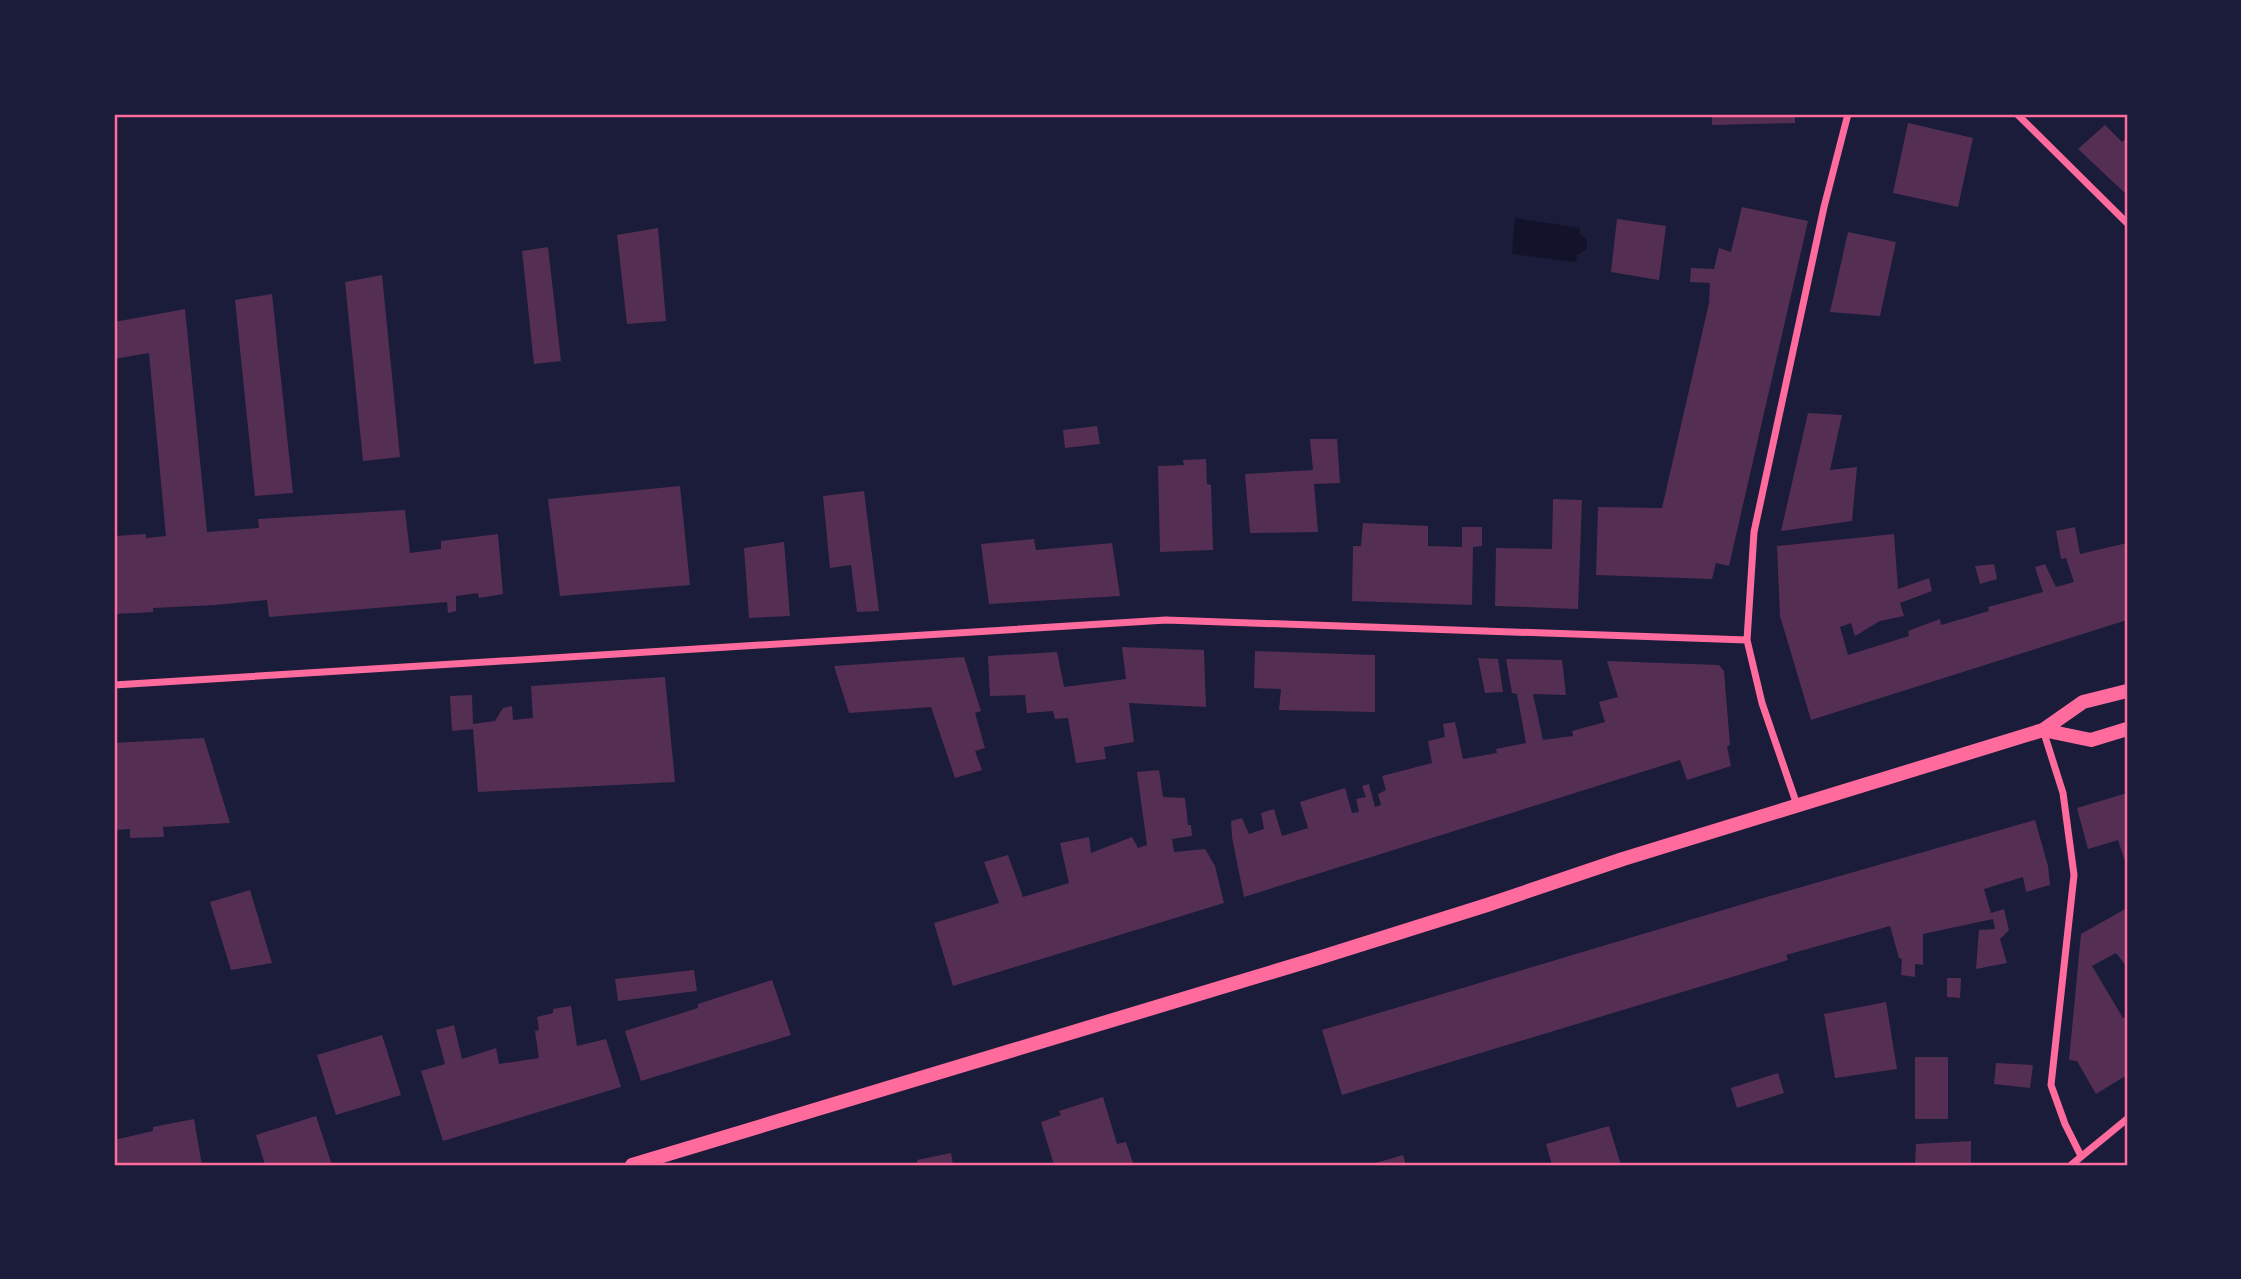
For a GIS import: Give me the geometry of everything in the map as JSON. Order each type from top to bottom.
[{"type":"main road","points":[[632,1165],[1312,960],[1623,859],[2043,730],[2083,702],[2127,691]]},
{"type":"main road","points":[[2043,730],[2091,740],[2127,729]]},
{"type":"street","points":[[1797,806],[1762,703],[1747,640],[1754,532],[1824,207],[1848,114]]},
{"type":"street","points":[[2017,114],[2127,223]]},
{"type":"street","points":[[114,685],[1166,620],[1747,640]]},
{"type":"street","points":[[2043,730],[2063,793],[2074,875],[2051,1085],[2065,1124],[2081,1156]]},
{"type":"street","points":[[2071,1165],[2127,1119]]},
{"type":"shaded area","points":[[1515,218],[1580,228],[1579,234],[1587,240],[1587,249],[1577,255],[1576,262],[1512,254]]},
{"type":"building","points":[[1712,114],[1795,114],[1795,123],[1712,125]]},
{"type":"building","points":[[1908,123],[1973,138],[1958,207],[1893,193]]},
{"type":"building","points":[[2105,125],[2122,142],[2127,137],[2127,195],[2078,149]]},
{"type":"building","points":[[1742,207],[1808,221],[1729,566],[1716,563],[1712,579],[1596,575],[1598,507],[1662,508],[1709,303],[1710,283],[1690,282],[1691,268],[1714,269],[1719,248],[1731,252]]},
{"type":"building","points":[[1617,219],[1666,226],[1659,280],[1611,272]]},
{"type":"building","points":[[658,228],[666,321],[627,324],[617,235]]},
{"type":"building","points":[[1848,232],[1896,242],[1880,316],[1830,312]]},
{"type":"building","points":[[548,247],[561,361],[534,364],[522,251]]},
{"type":"building","points":[[382,275],[400,457],[363,461],[345,282]]},
{"type":"building","points":[[272,294],[293,493],[255,496],[235,300]]},
{"type":"building","points":[[185,309],[207,532],[259,528],[258,519],[405,510],[410,553],[441,549],[441,541],[498,534],[503,594],[479,598],[478,593],[456,596],[456,611],[448,613],[447,602],[269,617],[267,600],[153,608],[153,612],[114,614],[114,536],[166,536],[149,353],[114,359],[114,322]]},
{"type":"building","points":[[1808,413],[1842,415],[1830,470],[1857,467],[1852,521],[1781,531]]},
{"type":"building","points":[[1097,426],[1100,444],[1065,448],[1063,430]]},
{"type":"building","points":[[1310,439],[1337,439],[1340,483],[1314,484],[1318,532],[1250,533],[1245,474],[1313,470]]},
{"type":"building","points":[[1206,459],[1207,484],[1211,485],[1213,550],[1160,552],[1158,466],[1184,465],[1183,460]]},
{"type":"building","points":[[680,486],[690,585],[560,596],[548,499]]},
{"type":"building","points":[[864,491],[879,611],[857,612],[851,565],[830,568],[823,496]]},
{"type":"building","points":[[1553,499],[1582,500],[1578,609],[1495,606],[1496,548],[1552,549]]},
{"type":"building","points":[[1363,523],[1428,526],[1428,546],[1462,547],[1462,527],[1482,527],[1482,546],[1473,547],[1472,605],[1352,601],[1353,546],[1361,546]]},
{"type":"building","points":[[2075,527],[2080,554],[2127,543],[2127,620],[1811,720],[1780,616],[1777,546],[1894,534],[1898,589],[1929,578],[1932,591],[1900,603],[1904,616],[1880,621],[1855,636],[1851,623],[1840,627],[1848,655],[1909,636],[1908,631],[1940,619],[1941,625],[1989,611],[1988,607],[2043,592],[2035,567],[2045,564],[2056,587],[2074,582],[2066,558],[2061,559],[2056,531]]},
{"type":"building","points":[[1034,539],[1036,550],[1112,543],[1120,596],[989,604],[981,544]]},
{"type":"building","points":[[784,542],[790,616],[749,618],[744,548]]},
{"type":"building","points":[[1994,564],[1997,579],[1980,584],[1975,566]]},
{"type":"building","points":[[1122,647],[1204,650],[1206,707],[1129,703],[1134,742],[1104,747],[1106,759],[1076,763],[1068,718],[1055,719],[1053,711],[1027,713],[1025,695],[990,696],[988,656],[1057,652],[1064,687],[1126,679]]},
{"type":"building","points":[[1255,651],[1375,655],[1375,712],[1279,710],[1281,689],[1254,688]]},
{"type":"building","points":[[964,657],[981,711],[975,713],[985,748],[975,751],[982,770],[955,778],[931,707],[849,713],[834,666]]},
{"type":"building","points":[[1478,658],[1498,659],[1503,692],[1485,693]]},
{"type":"building","points":[[1506,659],[1562,660],[1566,695],[1533,694],[1543,740],[1573,736],[1572,731],[1605,722],[1599,702],[1618,697],[1607,661],[1719,665],[1724,671],[1730,745],[1727,746],[1731,766],[1687,780],[1680,760],[1244,897],[1231,821],[1242,818],[1249,834],[1264,829],[1261,813],[1274,809],[1282,836],[1308,828],[1300,802],[1345,788],[1352,813],[1359,812],[1356,799],[1366,797],[1362,786],[1369,784],[1375,807],[1381,805],[1378,794],[1386,790],[1382,776],[1432,763],[1428,741],[1445,737],[1443,724],[1455,722],[1463,759],[1497,753],[1496,749],[1526,743],[1517,694],[1512,693]]},
{"type":"building","points":[[665,677],[675,782],[478,792],[473,729],[452,731],[450,696],[472,695],[473,724],[495,721],[503,708],[512,706],[513,720],[533,718],[531,686]]},
{"type":"building","points":[[204,738],[230,823],[163,827],[164,837],[130,838],[130,829],[114,830],[114,743]]},
{"type":"building","points":[[1159,770],[1163,797],[1185,798],[1188,825],[1191,825],[1192,836],[1172,839],[1174,852],[1205,849],[1215,866],[1224,903],[953,986],[934,923],[999,903],[984,862],[1008,855],[1023,897],[1069,883],[1060,843],[1089,837],[1091,853],[1132,837],[1138,848],[1147,845],[1137,772]]},
{"type":"building","points":[[2127,793],[2127,861],[2118,840],[2088,849],[2077,808]]},
{"type":"building","points":[[2035,820],[2048,866],[2050,885],[2026,892],[2023,877],[1984,889],[1991,913],[2004,909],[2009,930],[2000,939],[2007,963],[1976,969],[1979,930],[1995,929],[1993,919],[1923,934],[1923,965],[1915,964],[1915,977],[1901,975],[1902,959],[1899,958],[1890,926],[1786,955],[1788,960],[1342,1095],[1322,1030]]},
{"type":"building","points":[[250,890],[272,963],[231,970],[210,902]]},
{"type":"building","points":[[2127,908],[2127,967],[2116,953],[2092,966],[2123,1018],[2127,1016],[2127,1075],[2096,1094],[2077,1061],[2069,1060],[2081,934]]},
{"type":"building","points":[[694,970],[697,991],[618,1001],[615,979]]},
{"type":"building","points":[[1947,978],[1961,978],[1960,998],[1947,997]]},
{"type":"building","points":[[772,980],[791,1035],[641,1081],[625,1031],[698,1008],[698,1004]]},
{"type":"building","points":[[1886,1002],[1897,1069],[1835,1078],[1824,1014]]},
{"type":"building","points":[[571,1006],[577,1046],[606,1039],[621,1087],[443,1141],[421,1071],[445,1064],[436,1030],[454,1025],[462,1059],[496,1048],[499,1064],[539,1058],[535,1031],[539,1030],[537,1017],[553,1013],[553,1009]]},
{"type":"building","points":[[382,1035],[401,1095],[336,1115],[317,1055]]},
{"type":"building","points":[[1915,1057],[1948,1057],[1948,1119],[1915,1119]]},
{"type":"building","points":[[1996,1063],[2033,1065],[2030,1088],[1994,1084]]},
{"type":"building","points":[[1778,1073],[1784,1093],[1737,1108],[1731,1088]]},
{"type":"building","points":[[1103,1097],[1117,1144],[1126,1142],[1133,1163],[1054,1165],[1041,1122],[1061,1115],[1059,1111]]},
{"type":"building","points":[[316,1116],[332,1165],[265,1165],[256,1135]]},
{"type":"building","points":[[194,1119],[202,1165],[114,1165],[114,1140],[153,1131],[153,1127]]},
{"type":"building","points":[[1609,1126],[1621,1165],[1552,1165],[1546,1144]]},
{"type":"building","points":[[1971,1141],[1971,1165],[1915,1165],[1916,1144]]},
{"type":"building","points":[[951,1153],[953,1165],[918,1165],[917,1160]]},
{"type":"building","points":[[1403,1155],[1406,1165],[1369,1165]]}]
